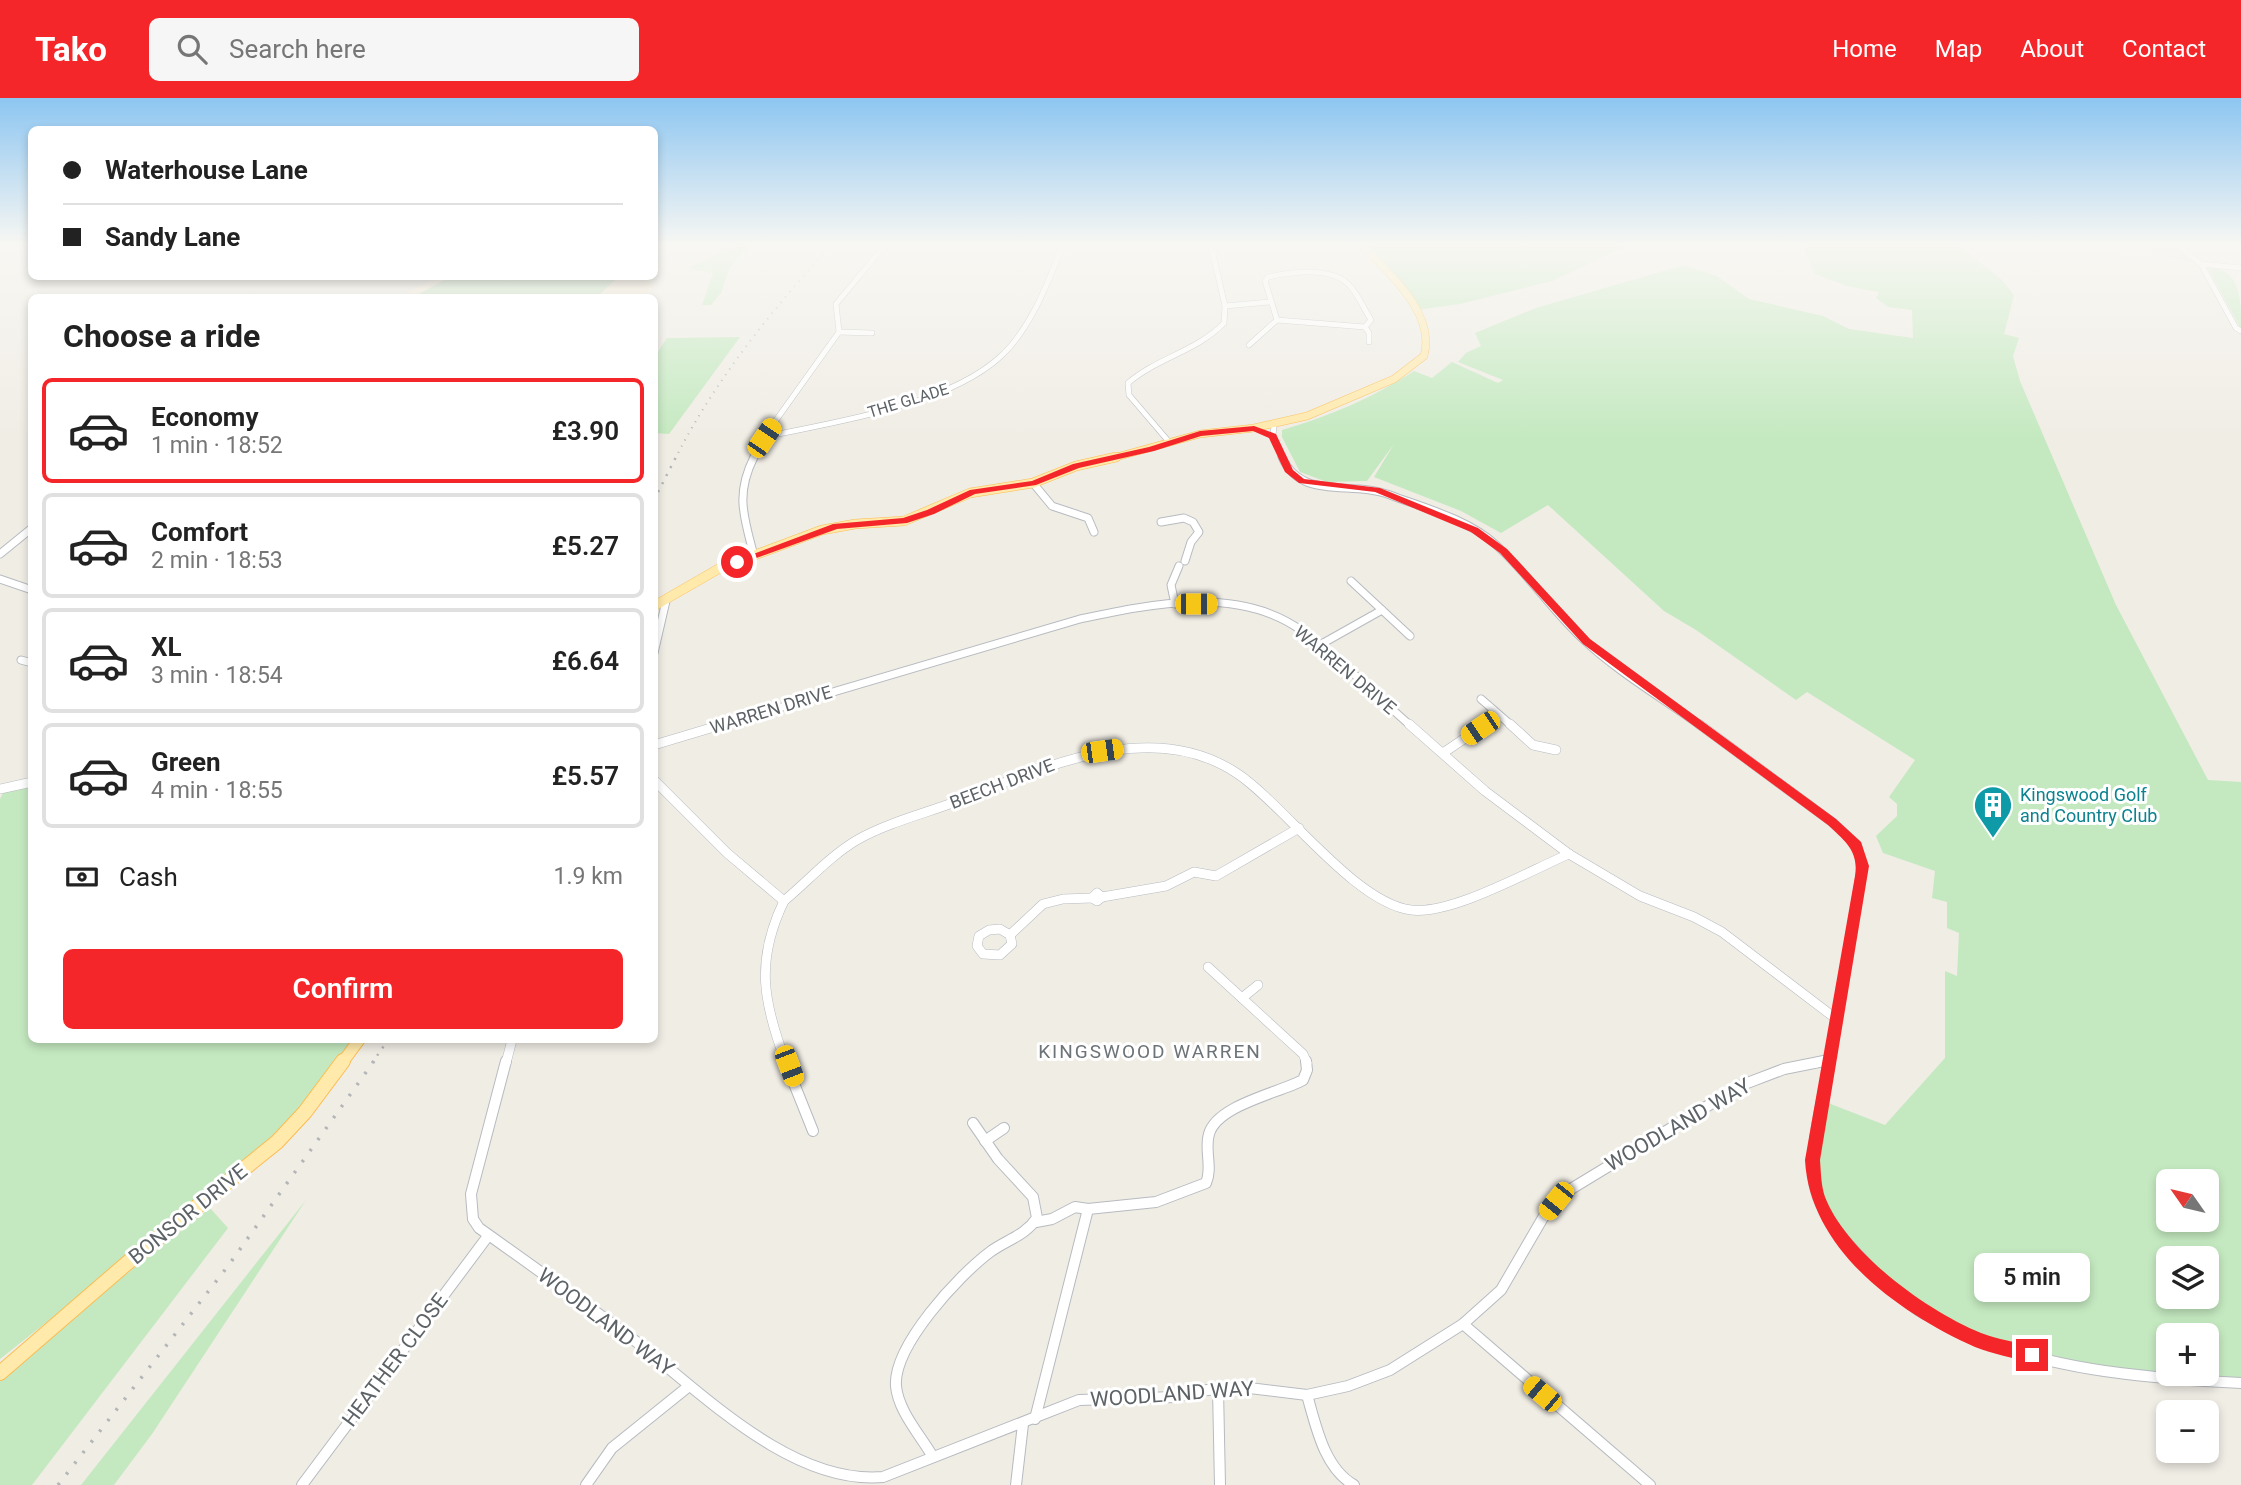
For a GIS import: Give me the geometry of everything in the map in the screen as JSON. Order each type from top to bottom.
[{"type":"main road","points":[[658,604],[720,568],[836,526],[904,521],[973,492],[1033,483],[1076,466],[1200,434],[1274,425],[1324,410],[1378,387],[1423,359],[1426,350],[1416,310]]},
{"type":"main road","name":"BONSOR DRIVE","points":[[0,1373],[126,1264],[277,1142],[306,1112],[357,1043]]},
{"type":"street","points":[[754,556],[744,517],[742,489],[764,438],[839,332],[837,310]]},
{"type":"street","name":"THE GLADE","points":[[764,438],[903,403],[950,388],[982,372],[1003,355],[1030,310]]},
{"type":"street","points":[[1170,443],[1129,395],[1128,383],[1139,373],[1217,330],[1226,319],[1225,310]]},
{"type":"street","points":[[1272,310],[1277,320]]},
{"type":"street","points":[[1365,310],[1370,321],[1365,327]]},
{"type":"street","points":[[2226,310],[2236,328],[2241,331]]},
{"type":"street","points":[[1249,345],[1277,320],[1365,327],[1369,333],[1368,342]]},
{"type":"street","points":[[839,332],[872,333]]},
{"type":"street","points":[[1274,425],[1273,436],[1287,468],[1297,479],[1315,485],[1377,490],[1455,520],[1494,543],[1586,642],[1857,845],[1863,866],[1835,1018],[1813,1160],[1814,1185],[1820,1203],[1839,1235],[1872,1271],[1916,1309],[1979,1340],[2085,1369],[2170,1379],[2241,1383]]},
{"type":"street","points":[[1254,428],[1273,436]]},
{"type":"street","points":[[1033,483],[1052,506],[1088,518],[1094,532]]},
{"type":"street","points":[[1161,522],[1180,518],[1190,520],[1197,525],[1199,532],[1191,542],[1189,555],[1171,586],[1175,604]]},
{"type":"street","points":[[0,554],[28,531]]},
{"type":"street","points":[[0,579],[28,589]]},
{"type":"street","points":[[1351,581],[1410,636]]},
{"type":"street","points":[[658,636],[666,601]]},
{"type":"street","name":"WARREN DRIVE","points":[[658,745],[1080,619],[1138,607],[1175,604],[1217,604],[1264,610],[1284,618],[1485,791],[1569,855],[1617,884],[1722,932],[1835,1018]]},
{"type":"street","points":[[1318,646],[1382,610]]},
{"type":"street","points":[[21,660],[28,662]]},
{"type":"street","points":[[1481,699],[1533,745],[1556,750]]},
{"type":"street","points":[[1443,753],[1499,716]]},
{"type":"street","name":"BEECH DRIVE","points":[[813,1131],[766,997],[764,949],[769,929],[784,901],[819,867],[842,849],[867,835],[1069,758],[1118,749],[1146,748],[1182,752],[1226,767],[1238,774],[1359,884],[1391,904],[1410,910],[1450,906],[1569,855]]},
{"type":"street","points":[[0,789],[28,783]]},
{"type":"street","points":[[658,784],[727,853],[784,901]]},
{"type":"street","points":[[1010,935],[1021,927],[1037,908],[1046,903],[1092,898],[1097,893],[1102,897],[1166,886],[1194,872],[1216,876],[1299,828]]},
{"type":"street","points":[[933,1457],[899,1398],[895,1383],[907,1346],[933,1310],[988,1252],[1020,1236],[1035,1222],[1052,1219],[1075,1207],[1088,1209],[1156,1202],[1206,1183],[1210,1177],[1208,1138],[1212,1128],[1234,1110],[1294,1086],[1303,1080],[1308,1072],[1308,1062],[1303,1054],[1208,967]]},
{"type":"street","points":[[1242,998],[1258,985]]},
{"type":"street","name":"WOODLAND WAY","points":[[511,1043],[471,1194],[473,1219],[488,1236],[587,1305],[720,1412],[753,1434],[789,1454],[844,1477],[863,1479],[883,1477],[1079,1401],[1175,1397],[1251,1386],[1307,1395],[1348,1386],[1390,1370],[1463,1324],[1501,1290],[1544,1216],[1571,1189],[1742,1085],[1784,1069],[1828,1060]]},
{"type":"street","points":[[973,1124],[998,1160],[1033,1197],[1037,1206],[1035,1222]]},
{"type":"street","points":[[985,1141],[1004,1128]]},
{"type":"street","points":[[1035,1419],[1088,1209]]},
{"type":"street","name":"HEATHER CLOSE","points":[[302,1485],[488,1236]]},
{"type":"street","points":[[1463,1324],[1650,1485]]},
{"type":"street","points":[[586,1485],[612,1448],[689,1386]]},
{"type":"street","points":[[1218,1389],[1220,1485]]},
{"type":"street","points":[[1307,1395],[1334,1465],[1342,1478],[1354,1485]]},
{"type":"street","points":[[1016,1485],[1023,1424]]},
{"type":"green space","points":[[1532,310],[1796,310],[1823,316],[1849,329],[1913,338],[1912,310],[1910,310],[2010,310],[2004,334],[2019,338],[2013,356],[2020,381],[2116,605],[2208,780],[2241,782],[2241,1382],[2219,1380],[2219,1323],[2156,1323],[2156,1375],[2085,1369],[1933,1319],[1839,1235],[1814,1185],[1823,1101],[1885,1125],[1945,1058],[1945,971],[1957,976],[1959,933],[1947,928],[1947,902],[1932,898],[1935,871],[1883,853],[1876,836],[1897,816],[1897,804],[1889,797],[1915,760],[1807,692],[1796,700],[1696,630],[1664,611],[1548,505],[1501,533],[1461,511],[1374,477],[1394,444],[1367,481],[1327,482],[1300,472],[1282,437],[1282,430],[1350,405],[1414,371],[1432,378],[1452,362],[1498,383],[1503,380],[1458,362],[1466,353],[1481,346],[1475,333]]},
{"type":"green space","points":[[2230,310],[2240,310],[2241,329]]},
{"type":"green space","points":[[740,337],[669,434],[658,433],[658,352],[667,338]]},
{"type":"green space","points":[[28,787],[28,1043],[354,1043],[273,1138],[196,1204],[0,1359],[0,799],[3,793]]},
{"type":"green space","points":[[306,1200],[152,1434],[114,1485],[81,1485]]},
{"type":"green space","points":[[210,1208],[228,1228],[32,1485],[0,1485],[0,1381],[101,1294]]},
{"type":"railway","points":[[675,459],[726,374],[775,310]]},
{"type":"railway","points":[[658,492],[676,457]]},
{"type":"railway","points":[[372,1063],[386,1043]]},
{"type":"railway","points":[[58,1485],[228,1266],[374,1061]]},
{"type":"place","name":"Kingswood Golf and Country Club","points":[[1993,839]]},
{"type":"district","name":"KINGSWOOD WARREN","points":[[1150,1051]]},
{"type":"route","points":[[737,562],[836,526],[904,521],[973,492],[1033,483],[1076,466],[1121,457],[1190,436],[1254,428],[1273,436],[1290,472],[1297,479],[1315,485],[1377,490],[1474,530],[1503,551],[1586,642],[1832,822],[1857,845],[1863,866],[1813,1160],[1814,1185],[1820,1203],[1839,1235],[1872,1271],[1916,1309],[1979,1340],[2032,1355]]}]
